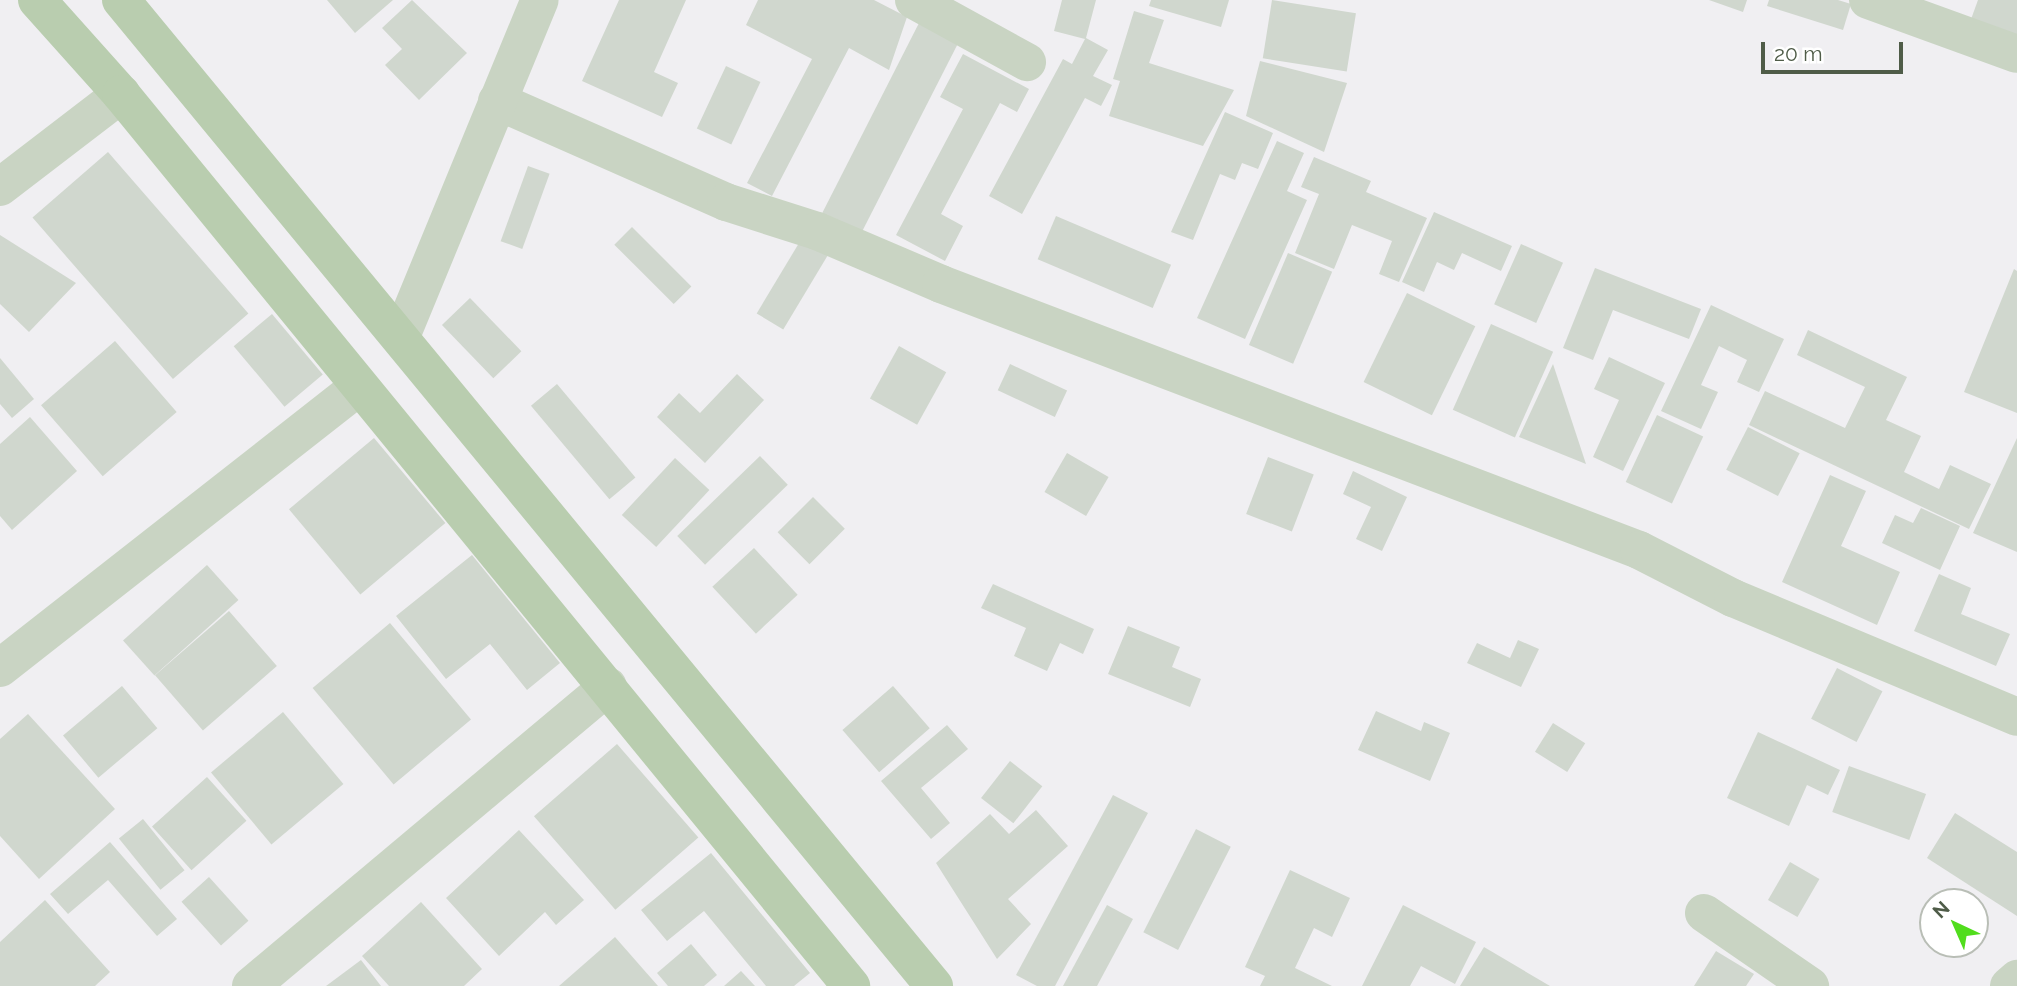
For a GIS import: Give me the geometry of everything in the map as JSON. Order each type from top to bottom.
[{"type":"main road","points":[[37,0],[121,94],[358,387],[608,686],[851,986]]},
{"type":"main road","points":[[121,0],[402,334],[640,633],[934,986]]},
{"type":"street","points":[[402,334],[540,0]]},
{"type":"street","points":[[914,0],[1027,62]]},
{"type":"street","points":[[1868,0],[2017,54]]},
{"type":"street","points":[[0,187],[121,94]]},
{"type":"street","points":[[498,101],[726,202],[817,231],[941,284],[1639,550],[1733,598],[2017,717]]},
{"type":"street","points":[[0,668],[358,387]]},
{"type":"street","points":[[251,986],[608,686]]},
{"type":"street","points":[[1704,913],[1810,986]]},
{"type":"street","points":[[2008,986],[2017,979]]},
{"type":"building","points":[[327,0],[393,0],[355,33]]},
{"type":"building","points":[[412,0],[467,53],[419,100],[385,65],[402,49],[382,28]]},
{"type":"building","points":[[619,0],[686,0],[654,72],[678,83],[662,117],[582,81]]},
{"type":"building","points":[[758,0],[874,0],[907,17],[889,70],[849,48],[772,196],[747,183],[812,59],[746,25]]},
{"type":"building","points":[[1062,0],[1096,0],[1086,38],[1108,50],[1093,76],[1112,85],[1101,106],[1085,98],[1022,214],[989,196],[1063,59],[1072,64],[1085,39],[1054,31]]},
{"type":"building","points":[[1151,0],[1229,0],[1221,27],[1149,6]]},
{"type":"building","points":[[1272,0],[1356,13],[1347,72],[1263,58]]},
{"type":"building","points":[[1709,0],[1747,0],[1743,12]]},
{"type":"building","points":[[1769,0],[1838,0],[1851,4],[1843,30],[1767,6]]},
{"type":"building","points":[[1978,0],[2017,0],[2017,39],[1970,22]]},
{"type":"building","points":[[1134,11],[1164,20],[1149,63],[1234,90],[1203,146],[1109,116],[1120,81],[1113,79]]},
{"type":"building","points":[[919,23],[958,43],[859,238],[820,218]]},
{"type":"building","points":[[963,54],[1029,89],[1017,112],[1000,103],[941,214],[963,226],[945,261],[896,235],[963,109],[940,97]]},
{"type":"building","points":[[1260,61],[1347,83],[1324,152],[1246,116]]},
{"type":"building","points":[[726,66],[760,82],[731,145],[697,129]]},
{"type":"building","points":[[1225,112],[1273,133],[1258,169],[1242,163],[1235,180],[1220,174],[1193,240],[1171,232]]},
{"type":"building","points":[[1277,141],[1304,153],[1287,191],[1307,200],[1245,339],[1197,318]]},
{"type":"building","points":[[108,152],[248,314],[173,379],[33,218]]},
{"type":"building","points":[[1314,157],[1371,181],[1366,192],[1427,218],[1399,282],[1379,274],[1392,241],[1352,225],[1334,269],[1295,253],[1319,194],[1301,187]]},
{"type":"building","points":[[528,166],[550,174],[522,249],[501,241]]},
{"type":"building","points":[[1434,212],[1512,246],[1501,271],[1462,253],[1454,270],[1437,262],[1424,292],[1402,282]]},
{"type":"building","points":[[1056,216],[1171,265],[1153,308],[1038,259]]},
{"type":"building","points":[[632,227],[691,286],[674,304],[614,245]]},
{"type":"building","points":[[0,235],[76,283],[29,332],[0,304]]},
{"type":"building","points":[[802,238],[829,254],[783,329],[757,313]]},
{"type":"building","points":[[1521,244],[1563,263],[1536,323],[1494,304]]},
{"type":"building","points":[[1288,253],[1332,272],[1293,364],[1249,345]]},
{"type":"building","points":[[1595,268],[1701,309],[1689,339],[1613,310],[1593,360],[1563,348]]},
{"type":"building","points":[[2014,269],[2017,271],[2017,413],[1964,392]]},
{"type":"building","points":[[1407,293],[1475,326],[1432,415],[1364,382]]},
{"type":"building","points":[[470,298],[521,351],[493,378],[442,325]]},
{"type":"building","points":[[1711,305],[1784,339],[1759,392],[1737,382],[1747,360],[1719,346],[1701,385],[1718,392],[1701,429],[1661,411]]},
{"type":"building","points":[[272,314],[323,375],[284,407],[234,346]]},
{"type":"building","points":[[1491,324],[1553,352],[1515,438],[1453,410]]},
{"type":"building","points":[[1808,330],[1907,377],[1886,420],[1921,436],[1904,472],[1939,489],[1950,465],[1991,484],[1969,529],[1749,425],[1765,391],[1845,428],[1865,387],[1797,355]]},
{"type":"building","points":[[115,341],[177,412],[103,476],[41,405]]},
{"type":"building","points":[[899,346],[946,372],[917,425],[870,398]]},
{"type":"building","points":[[1609,357],[1665,383],[1623,471],[1593,457],[1619,400],[1594,389]]},
{"type":"building","points":[[0,358],[34,399],[12,418],[0,404]]},
{"type":"building","points":[[1010,364],[1067,391],[1055,417],[998,390]]},
{"type":"building","points":[[1553,364],[1586,464],[1519,437]]},
{"type":"building","points":[[737,374],[764,400],[705,463],[657,417],[679,393],[700,413]]},
{"type":"building","points":[[557,384],[635,477],[609,499],[531,406]]},
{"type":"building","points":[[1657,415],[1703,437],[1672,504],[1626,482]]},
{"type":"building","points":[[30,417],[77,471],[12,530],[0,516],[0,444]]},
{"type":"building","points":[[1748,427],[1800,453],[1778,496],[1726,470]]},
{"type":"building","points":[[374,438],[445,523],[360,594],[289,509]]},
{"type":"building","points":[[2017,438],[2017,552],[1973,533]]},
{"type":"building","points":[[1067,453],[1109,477],[1086,516],[1044,492]]},
{"type":"building","points":[[760,456],[788,485],[705,565],[677,536]]},
{"type":"building","points":[[1268,457],[1314,475],[1292,532],[1246,514]]},
{"type":"building","points":[[675,458],[709,490],[656,547],[622,515]]},
{"type":"building","points":[[1353,471],[1407,497],[1382,551],[1356,539],[1371,507],[1343,494]]},
{"type":"building","points":[[1830,475],[1866,491],[1841,546],[1900,572],[1877,625],[1782,582]]},
{"type":"building","points":[[813,497],[845,529],[809,564],[778,532]]},
{"type":"building","points":[[1921,508],[1960,526],[1940,570],[1882,543],[1895,515],[1913,523]]},
{"type":"building","points":[[754,548],[798,595],[756,634],[712,587]]},
{"type":"building","points":[[472,555],[560,663],[527,690],[490,644],[446,679],[396,616]]},
{"type":"building","points":[[207,565],[238,600],[154,676],[123,641]]},
{"type":"building","points":[[1939,574],[1971,588],[1961,614],[2010,634],[1996,666],[1914,631]]},
{"type":"building","points":[[993,584],[1094,629],[1083,654],[1060,643],[1047,671],[1014,656],[1026,628],[981,608]]},
{"type":"building","points":[[229,611],[277,666],[203,730],[155,675]]},
{"type":"building","points":[[390,623],[471,720],[394,784],[313,688]]},
{"type":"building","points":[[1128,626],[1180,647],[1172,667],[1201,679],[1190,707],[1108,674]]},
{"type":"building","points":[[1518,640],[1539,649],[1521,687],[1467,663],[1477,643],[1510,658]]},
{"type":"building","points":[[1837,668],[1882,691],[1857,742],[1811,719]]},
{"type":"building","points":[[122,686],[157,728],[98,778],[63,735]]},
{"type":"building","points":[[893,686],[930,728],[879,772],[842,730]]},
{"type":"building","points":[[1376,711],[1421,731],[1424,722],[1450,733],[1430,781],[1358,750]]},
{"type":"building","points":[[283,712],[343,784],[271,844],[211,772]]},
{"type":"building","points":[[28,714],[115,809],[39,879],[0,836],[0,739]]},
{"type":"building","points":[[1553,723],[1585,743],[1567,772],[1535,752]]},
{"type":"building","points":[[947,725],[968,749],[921,788],[950,823],[931,839],[881,781]]},
{"type":"building","points":[[1758,732],[1840,770],[1828,795],[1807,785],[1789,826],[1727,798]]},
{"type":"building","points":[[617,744],[698,838],[615,910],[534,816]]},
{"type":"building","points":[[1010,761],[1042,786],[1013,823],[981,798]]},
{"type":"building","points":[[1849,766],[1926,794],[1909,840],[1832,812]]},
{"type":"building","points":[[207,777],[246,821],[191,870],[152,827]]},
{"type":"building","points":[[1113,795],[1148,813],[1055,986],[1037,986],[1016,975]]},
{"type":"building","points":[[1036,810],[1068,846],[1008,899],[1031,924],[997,959],[936,863],[990,814],[1009,834]]},
{"type":"building","points":[[1955,813],[2017,852],[2017,916],[1989,898],[1989,888],[1974,888],[1927,858]]},
{"type":"building","points":[[143,819],[185,870],[160,890],[119,839]]},
{"type":"building","points":[[1196,829],[1231,847],[1178,950],[1143,932]]},
{"type":"building","points":[[519,830],[584,900],[556,925],[545,912],[499,956],[446,898]]},
{"type":"building","points":[[110,842],[177,919],[157,936],[108,880],[68,914],[50,894]]},
{"type":"building","points":[[711,853],[810,973],[794,986],[766,986],[704,911],[667,941],[641,910]]},
{"type":"building","points":[[1790,862],[1819,879],[1797,917],[1768,900]]},
{"type":"building","points":[[1290,870],[1350,898],[1332,937],[1314,928],[1295,968],[1332,986],[1260,986],[1265,976],[1245,967]]},
{"type":"building","points":[[209,877],[248,921],[221,946],[182,902]]},
{"type":"building","points":[[45,900],[110,972],[95,986],[0,986],[0,942]]},
{"type":"building","points":[[421,902],[482,969],[464,986],[389,986],[362,956]]},
{"type":"building","points":[[1107,905],[1133,919],[1097,986],[1063,986]]},
{"type":"building","points":[[1403,905],[1476,942],[1455,984],[1421,966],[1410,986],[1362,986]]},
{"type":"building","points":[[615,937],[658,986],[559,986]]},
{"type":"building","points":[[691,944],[717,975],[704,986],[668,986],[657,973]]},
{"type":"building","points":[[1484,947],[1550,986],[1460,986]]},
{"type":"building","points":[[1716,951],[1754,974],[1746,986],[1694,986]]},
{"type":"building","points":[[361,960],[381,986],[326,986]]},
{"type":"building","points":[[741,971],[755,986],[724,986]]}]
